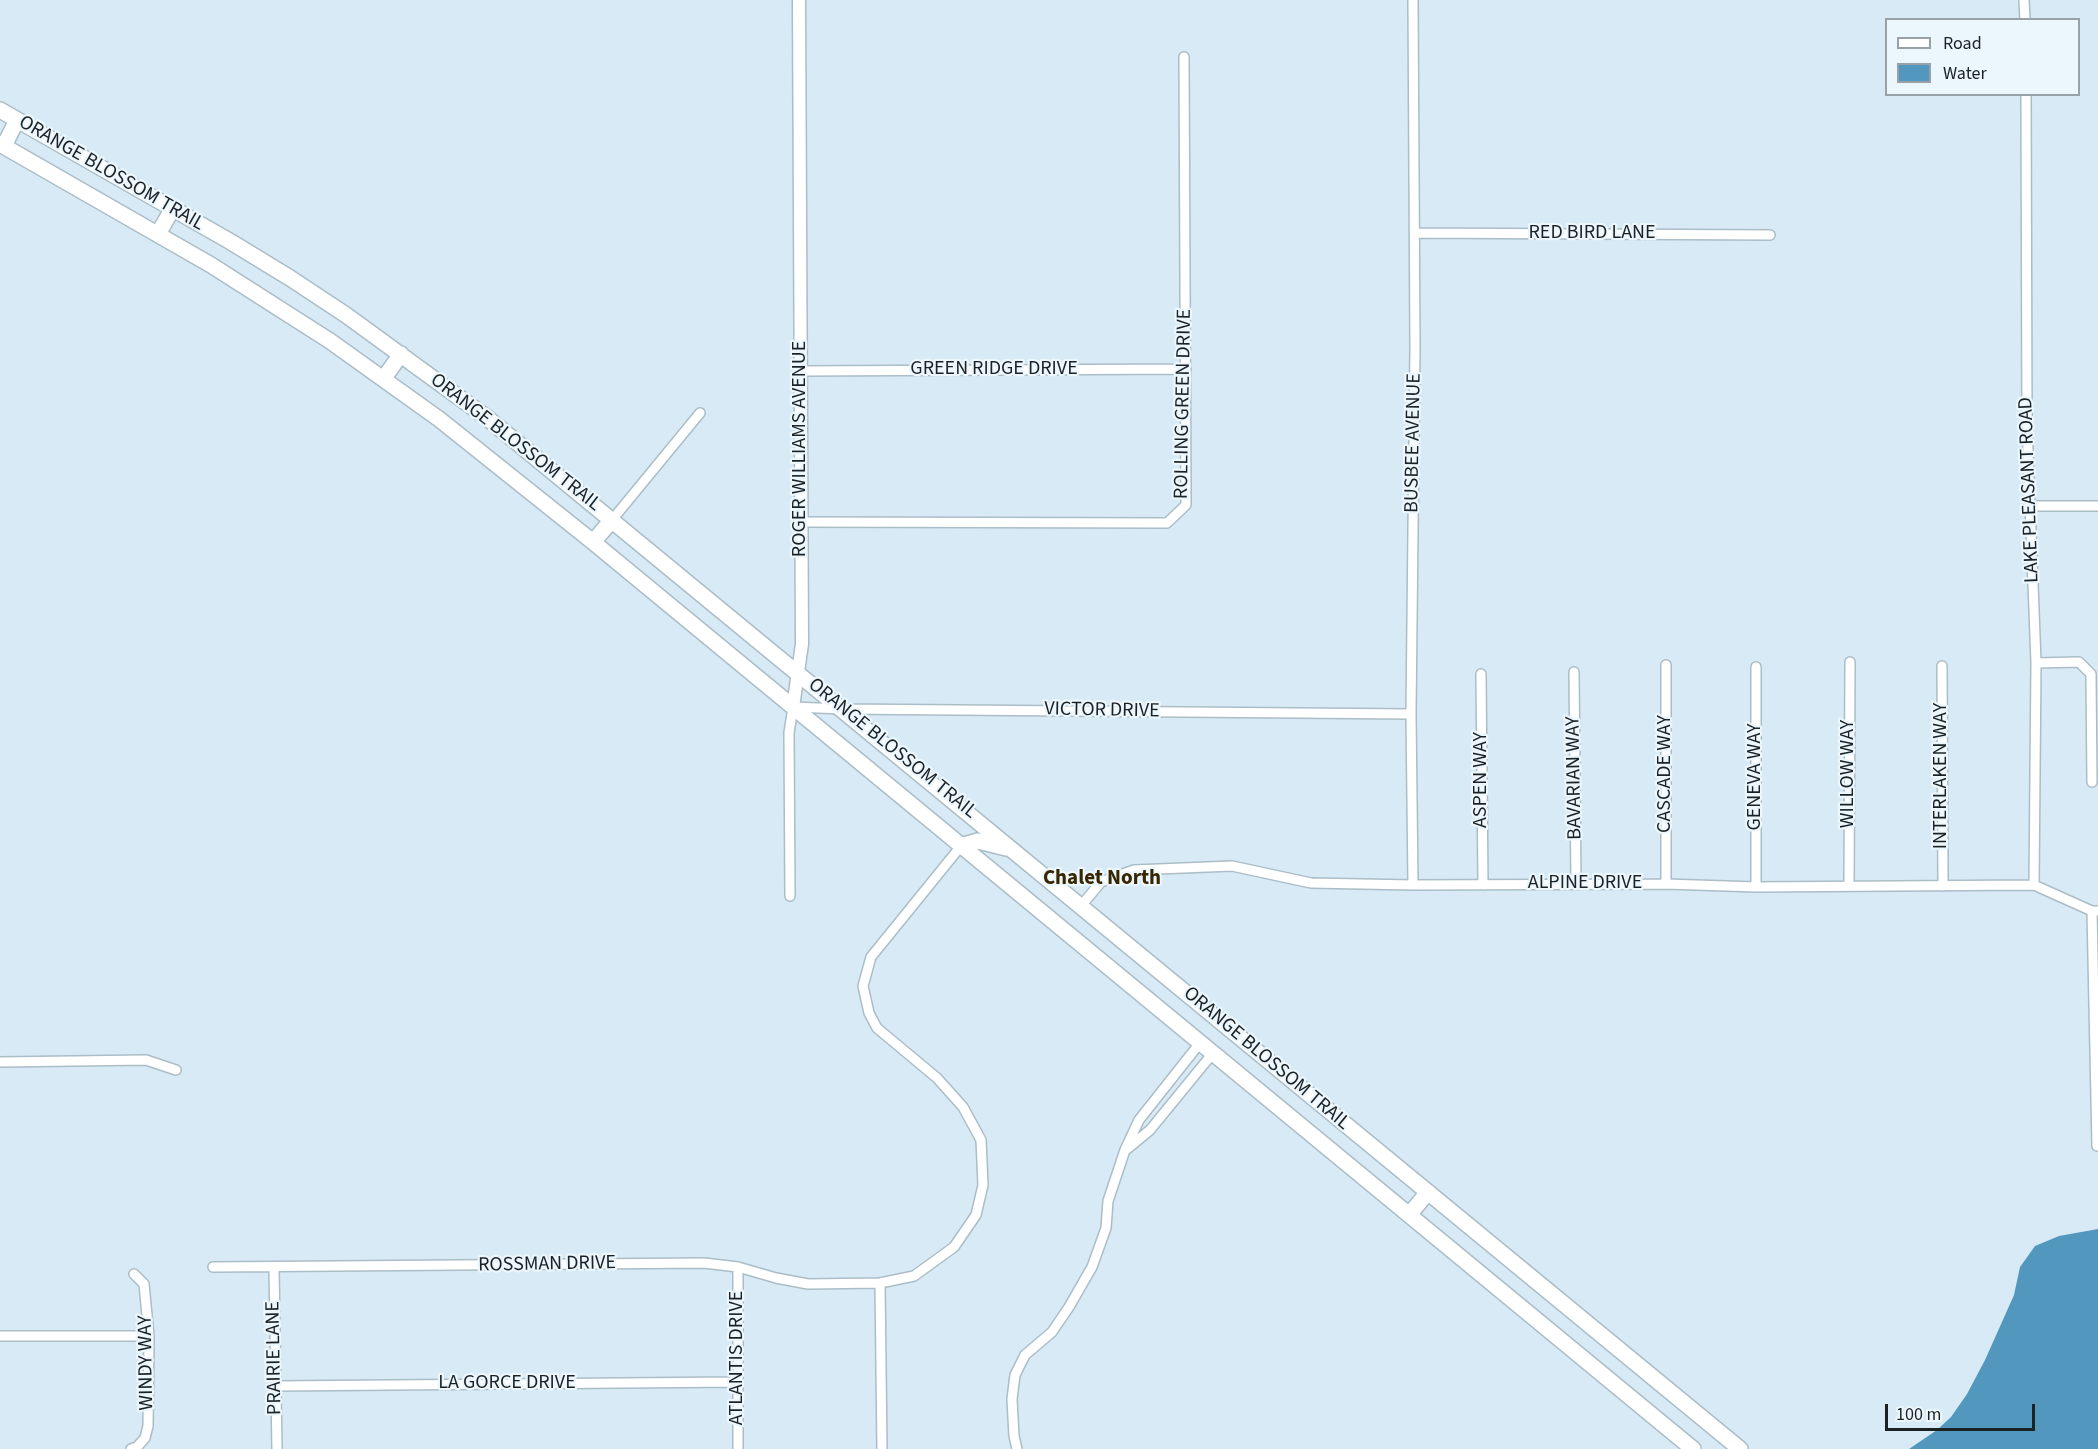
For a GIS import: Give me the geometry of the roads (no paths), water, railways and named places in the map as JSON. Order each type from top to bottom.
[{"type":"main road","name":"ORANGE BLOSSOM TRAIL","points":[[0,110],[173,208],[290,278],[401,354],[486,417],[1740,1449]]},
{"type":"main road","points":[[2,145],[16,120]]},
{"type":"main road","name":"ORANGE BLOSSOM TRAIL","points":[[2,145],[158,234],[275,305],[384,378],[439,419],[593,542],[1693,1449]]},
{"type":"main road","points":[[158,234],[173,208]]},
{"type":"main road","points":[[384,378],[401,354]]},
{"type":"main road","points":[[593,542],[612,519]]},
{"type":"main road","points":[[961,846],[978,841],[1015,851]]},
{"type":"main road","points":[[1409,1215],[1428,1192]]},
{"type":"street","name":"ROGER WILLIAMS AVENUE","points":[[790,896],[789,733],[802,644],[799,0]]},
{"type":"street","name":"BUSBEE AVENUE","points":[[1413,0],[1415,347],[1411,714],[1413,885]]},
{"type":"street","points":[[2024,0],[2025,18]]},
{"type":"street","name":"ROLLING GREEN DRIVE","points":[[802,522],[1167,522],[1186,505],[1184,57]]},
{"type":"street","name":"LAKE PLEASANT ROAD","points":[[2026,96],[2027,415],[2036,663],[2034,885]]},
{"type":"street","name":"RED BIRD LANE","points":[[1414,233],[1770,235]]},
{"type":"street","name":"GREEN RIDGE DRIVE","points":[[801,371],[1186,369]]},
{"type":"street","points":[[612,519],[700,413]]},
{"type":"street","points":[[2029,506],[2098,506]]},
{"type":"street","name":"WILLOW WAY","points":[[1849,886],[1850,662]]},
{"type":"street","points":[[2036,663],[2079,662],[2091,674],[2092,782]]},
{"type":"street","name":"CASCADE WAY","points":[[1666,665],[1666,884]]},
{"type":"street","name":"INTERLAKEN WAY","points":[[1942,666],[1943,886]]},
{"type":"street","name":"GENEVA WAY","points":[[1756,667],[1756,887]]},
{"type":"street","name":"BAVARIAN WAY","points":[[1574,672],[1576,884]]},
{"type":"street","name":"ASPEN WAY","points":[[1481,674],[1483,885]]},
{"type":"street","name":"VICTOR DRIVE","points":[[793,707],[1411,714]]},
{"type":"street","name":"ROSSMAN DRIVE","points":[[213,1267],[704,1263],[738,1267],[808,1284],[880,1283],[914,1276],[954,1247],[976,1215],[983,1185],[981,1140],[963,1107],[937,1078],[877,1028],[869,1013],[864,995],[866,971],[871,957],[961,846]]},
{"type":"street","name":"ALPINE DRIVE","points":[[1081,906],[1101,882],[1134,870],[1232,866],[1311,882],[1413,885],[1666,884],[1756,887],[2034,885],[2095,911]]},
{"type":"street","points":[[2095,911],[2097,1146]]},
{"type":"street","points":[[1017,1449],[1012,1399],[1015,1375],[1025,1355],[1052,1332],[1092,1267],[1106,1228],[1108,1202],[1125,1150],[1139,1120],[1200,1042]]},
{"type":"street","points":[[1125,1150],[1150,1130],[1213,1053]]},
{"type":"street","points":[[0,1062],[146,1060],[176,1070]]},
{"type":"street","name":"ATLANTIS DRIVE","points":[[738,1267],[738,1449]]},
{"type":"street","name":"PRAIRIE LANE","points":[[274,1268],[277,1449]]},
{"type":"street","name":"WINDY WAY","points":[[131,1449],[137,1447],[145,1438],[148,1426],[149,1336],[144,1284],[134,1274]]},
{"type":"street","points":[[880,1283],[882,1449]]},
{"type":"street","points":[[0,1336],[149,1336]]},
{"type":"street","name":"LA GORCE DRIVE","points":[[276,1386],[738,1383]]},
{"type":"water","points":[[2098,1229],[2098,1449],[1909,1449],[1937,1430],[1951,1417],[1967,1394],[2014,1295],[2020,1267],[2035,1246],[2059,1236]]},
{"type":"district","name":"Chalet North","points":[[1102,879]]}]
